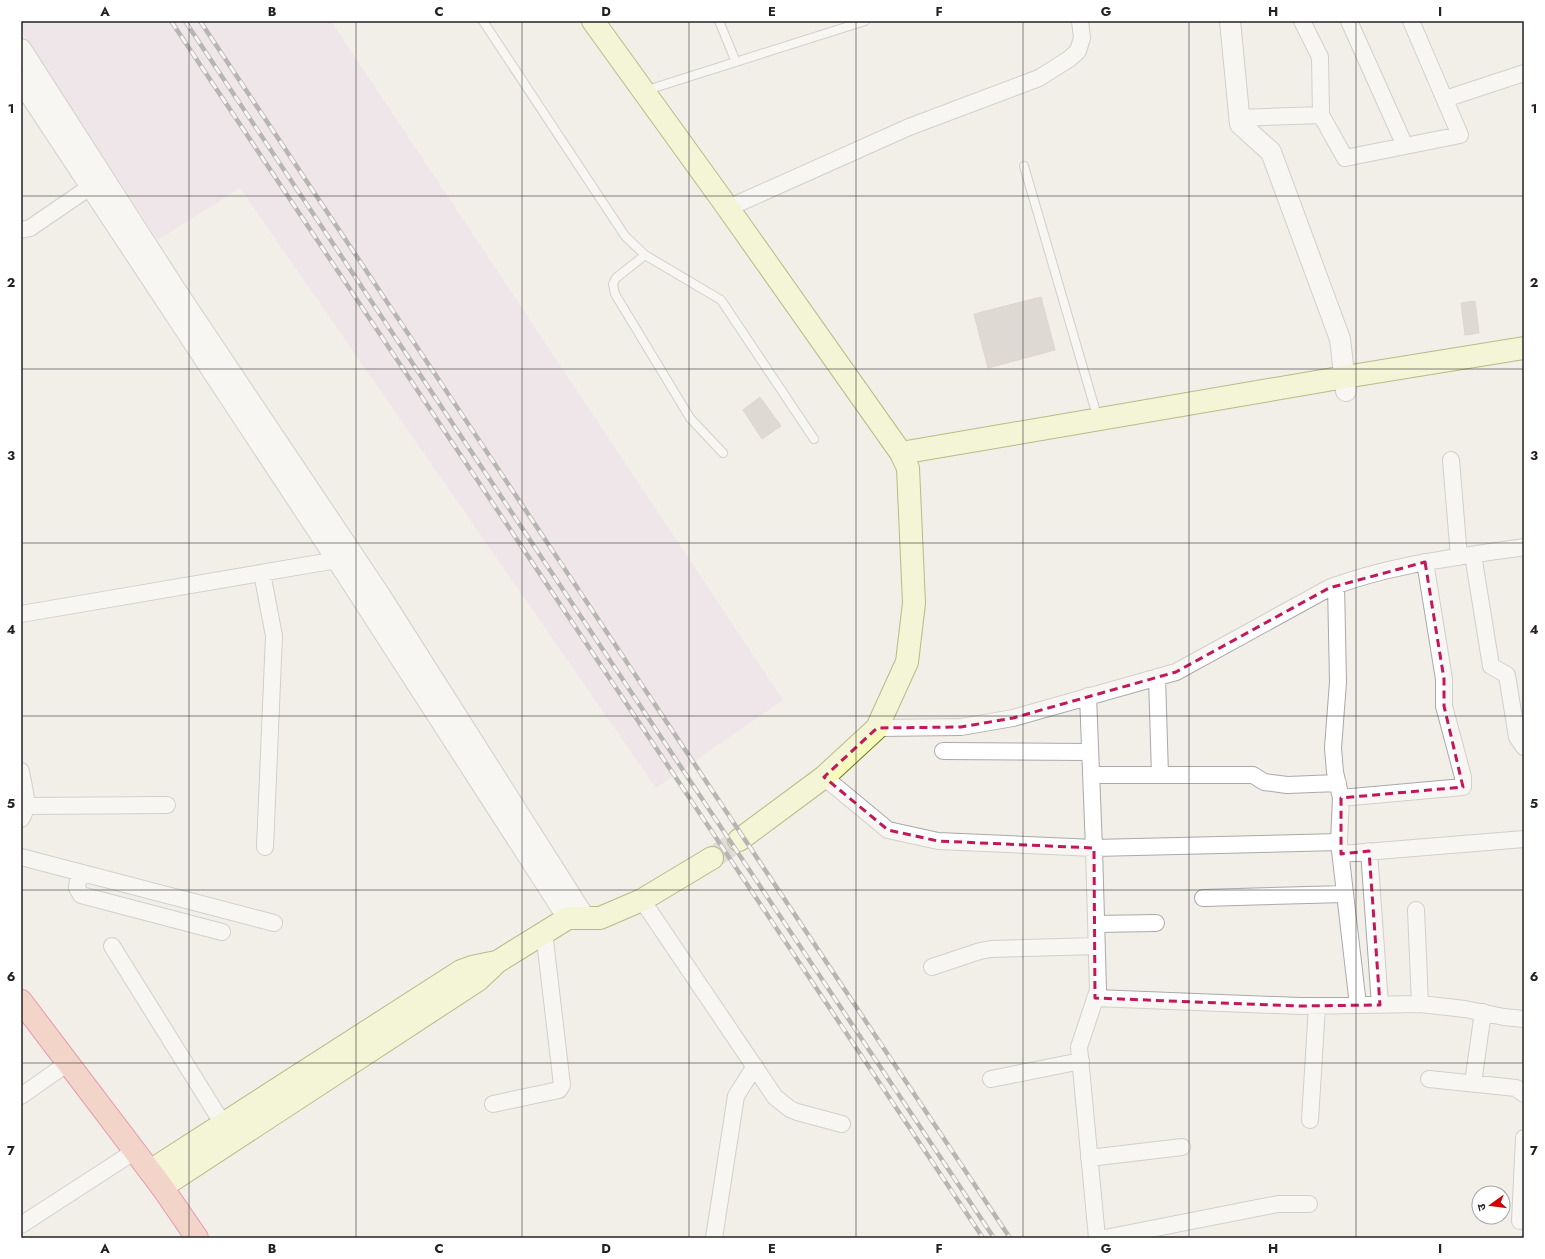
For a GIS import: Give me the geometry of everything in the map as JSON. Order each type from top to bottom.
[{"type":"highway","points":[[21,1001],[156,1179],[192,1234]]},
{"type":"main road","points":[[593,21],[728,208],[904,460],[914,603],[907,662],[877,728],[824,777],[739,840]]},
{"type":"main road","points":[[904,460],[1346,384],[1524,348]]},
{"type":"main road","points":[[904,460],[1098,420],[1346,384],[1524,362]]},
{"type":"main road","points":[[156,1179],[478,980],[497,962],[544,932],[576,918],[600,918],[642,900],[712,858]]},
{"type":"main road","points":[[156,1179],[223,1124],[461,971],[472,967],[497,962]]},
{"type":"street","points":[[728,208],[909,127],[1039,78],[1069,59],[1078,51],[1082,38],[1080,21]]},
{"type":"street","points":[[1230,21],[1240,124],[1271,152],[1340,339],[1346,384]]},
{"type":"street","points":[[1302,21],[1320,57],[1321,115],[1345,158],[1460,135],[1411,21]]},
{"type":"street","points":[[1349,21],[1405,146]]},
{"type":"street","points":[[21,49],[175,289],[380,595],[576,918]]},
{"type":"street","points":[[1445,99],[1524,73]]},
{"type":"street","points":[[21,81],[337,560],[576,918]]},
{"type":"street","points":[[1239,118],[1321,115]]},
{"type":"street","points":[[21,230],[30,228],[90,187]]},
{"type":"street","points":[[1451,460],[1466,556],[1491,666],[1507,675],[1517,736],[1524,747]]},
{"type":"street","points":[[877,728],[961,727],[1013,718],[1176,672],[1336,585],[1352,579],[1425,562],[1524,547]]},
{"type":"street","points":[[21,614],[337,560]]},
{"type":"street","points":[[1091,775],[1253,776],[1264,782],[1339,791],[1463,787],[1463,777],[1444,706],[1444,679],[1425,562]]},
{"type":"street","points":[[262,573],[274,636],[265,847]]},
{"type":"street","points":[[1336,585],[1338,682],[1333,748],[1335,772],[1339,791],[1340,848],[1358,1005]]},
{"type":"street","points":[[1157,677],[1160,775]]},
{"type":"street","points":[[1088,696],[1098,990],[1079,1047],[1097,1238]]},
{"type":"street","points":[[943,751],[1090,752]]},
{"type":"street","points":[[21,771],[24,813],[167,805]]},
{"type":"street","points":[[824,777],[888,830],[938,841],[1094,848],[1340,848],[1369,851],[1524,839]]},
{"type":"street","points":[[1369,851],[1380,1005]]},
{"type":"street","points":[[21,857],[274,923]]},
{"type":"street","points":[[79,872],[77,888],[81,895],[222,932]]},
{"type":"street","points":[[1203,898],[1345,894]]},
{"type":"street","points":[[642,900],[775,1096],[790,1109],[842,1124]]},
{"type":"street","points":[[1416,910],[1420,1004]]},
{"type":"street","points":[[1096,924],[1156,923]]},
{"type":"street","points":[[493,1104],[559,1090],[562,1084],[544,932]]},
{"type":"street","points":[[112,946],[223,1124]]},
{"type":"street","points":[[932,967],[980,951],[991,949],[1097,946]]},
{"type":"street","points":[[1095,998],[1317,1006],[1420,1004],[1465,1009],[1524,1019]]},
{"type":"street","points":[[1310,1120],[1317,1006]]},
{"type":"street","points":[[1473,1083],[1483,1012]]},
{"type":"street","points":[[991,1079],[1081,1061]]},
{"type":"street","points":[[21,1096],[68,1063]]},
{"type":"street","points":[[714,1238],[736,1096],[754,1066]]},
{"type":"street","points":[[1429,1079],[1516,1088],[1524,1094]]},
{"type":"street","points":[[1520,1222],[1524,1138]]},
{"type":"street","points":[[1089,1158],[1182,1147]]},
{"type":"street","points":[[21,1225],[135,1151]]},
{"type":"street","points":[[1105,1238],[1278,1204],[1309,1204]]},
{"type":"lane","points":[[483,21],[626,236],[645,255],[722,300],[814,439]]},
{"type":"lane","points":[[719,21],[736,62]]},
{"type":"lane","points":[[644,91],[865,21]]},
{"type":"lane","points":[[1024,166],[1098,420]]},
{"type":"lane","points":[[645,255],[616,278],[613,284],[615,294],[690,418],[723,453]]},
{"type":"highlighted area","points":[[1425,562],[1444,679],[1444,706],[1463,787],[1341,798],[1341,854],[1369,851],[1380,1005],[1300,1006],[1095,998],[1094,848],[938,841],[888,830],[824,777],[877,728],[961,727],[1013,718],[1176,672],[1329,588]]},
{"type":"shaded area","points":[[21,21],[331,21],[783,700],[656,788],[240,188],[158,240],[21,31]]},
{"type":"building","points":[[1041,297],[1055,350],[988,368],[974,314]]},
{"type":"building","points":[[1475,301],[1479,333],[1465,335],[1461,303]]},
{"type":"building","points":[[760,397],[781,426],[762,439],[743,410]]},
{"type":"tunnel","points":[[712,858],[739,840]]},
{"type":"railway","points":[[171,21],[983,1238]]},
{"type":"railway","points":[[185,21],[994,1238]]},
{"type":"railway","points":[[200,21],[1010,1238]]}]
